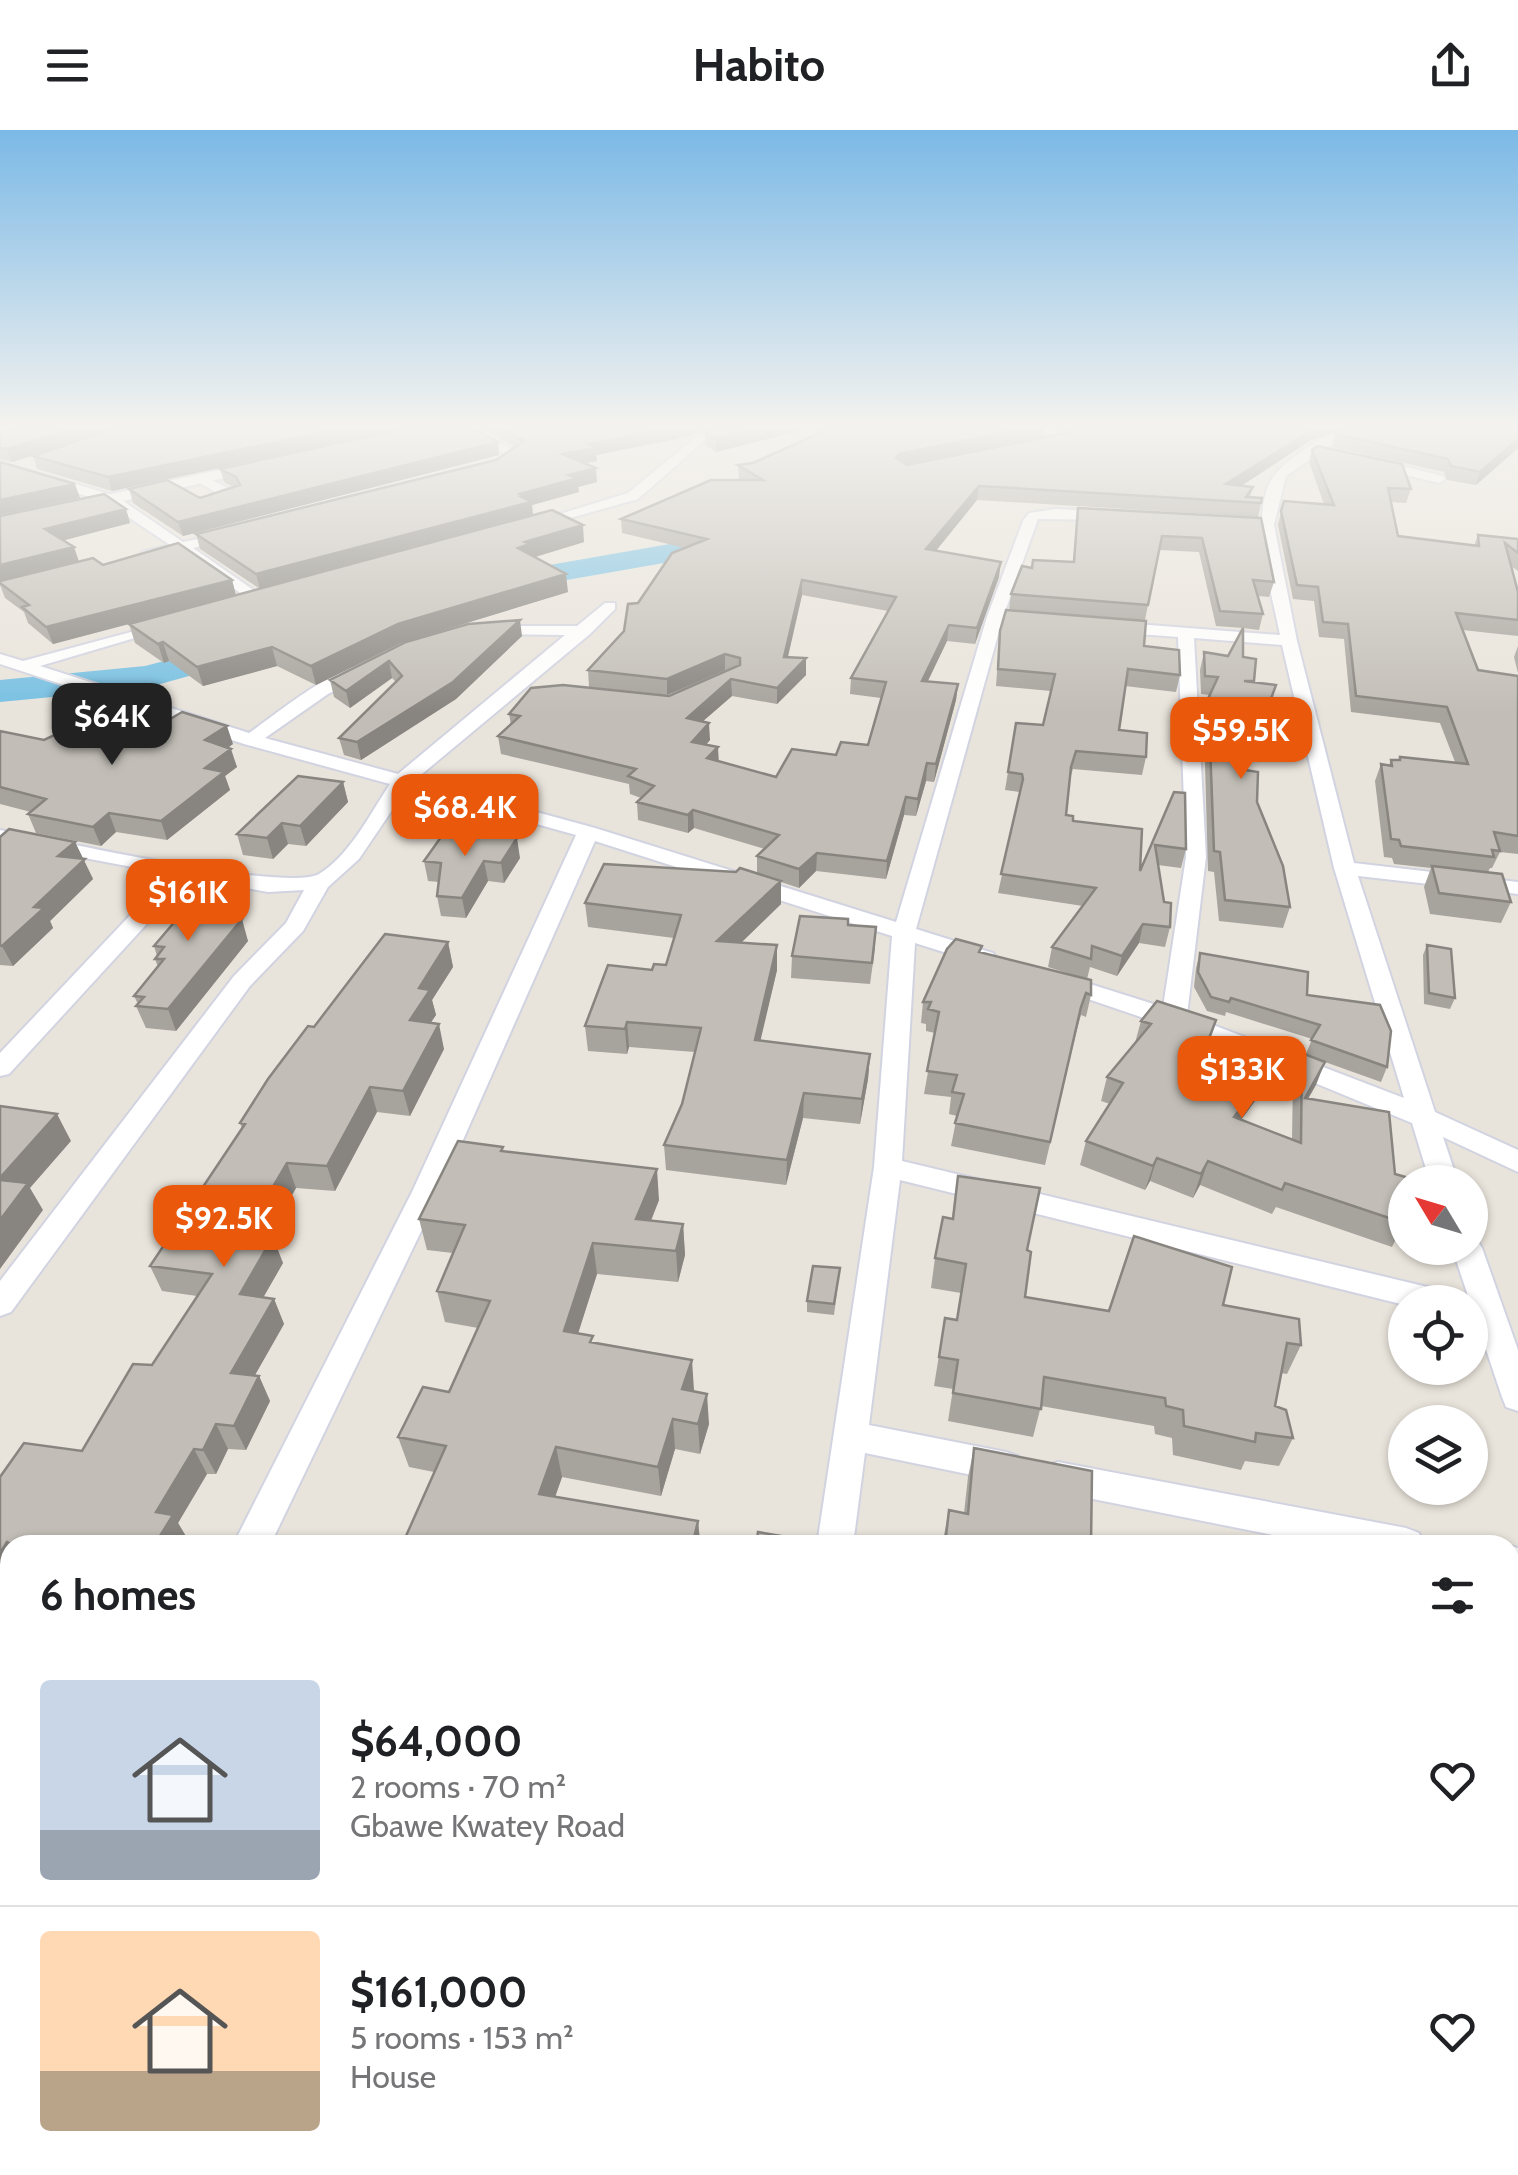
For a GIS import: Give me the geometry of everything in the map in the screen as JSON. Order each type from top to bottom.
[{"type":"street","points":[[143,522],[257,598]]},
{"type":"street","points":[[516,530],[542,522]]},
{"type":"street","points":[[836,1535],[888,1167],[904,933],[1032,522]]},
{"type":"street","points":[[1259,522],[1346,868],[1438,1165]]},
{"type":"street","points":[[125,560],[253,528]]},
{"type":"street","points":[[239,603],[276,593]]},
{"type":"street","points":[[0,836],[268,886],[319,883],[340,870],[402,781],[610,606]]},
{"type":"street","points":[[24,666],[185,619]]},
{"type":"street","points":[[1090,625],[1290,641]]},
{"type":"street","points":[[464,633],[507,628],[584,631]]},
{"type":"street","points":[[1174,1018],[1196,856],[1186,633]]},
{"type":"street","points":[[251,740],[322,690],[388,658]]},
{"type":"street","points":[[0,659],[251,740],[588,832],[1174,1018],[1419,1112],[1518,1162]]},
{"type":"street","points":[[498,700],[533,695]]},
{"type":"street","points":[[257,1535],[360,1331],[504,1026],[588,832]]},
{"type":"street","points":[[1346,868],[1518,888]]},
{"type":"street","points":[[0,1068],[184,870]]},
{"type":"street","points":[[0,1304],[242,980],[295,926],[319,883]]},
{"type":"street","points":[[888,1167],[1388,1289]]},
{"type":"street","points":[[1488,1330],[1518,1398]]},
{"type":"street","points":[[851,1436],[1315,1535]]},
{"type":"building","points":[[0,522],[72,522],[45,529],[74,547],[0,565]]},
{"type":"building","points":[[243,522],[453,522],[256,574],[196,534]]},
{"type":"building","points":[[506,522],[583,525],[525,542],[530,544],[518,548],[566,574],[398,624],[311,666],[272,647],[197,667],[129,624]]},
{"type":"building","points":[[636,522],[948,522],[926,549],[1001,562],[977,628],[949,625],[922,681],[958,684],[936,764],[927,763],[918,799],[906,797],[887,861],[817,853],[799,869],[757,856],[779,835],[693,810],[688,815],[637,802],[654,786],[628,776],[636,769],[498,736],[520,716],[509,714],[531,688],[563,685],[669,696],[740,665],[740,658],[725,654],[667,679],[588,670],[624,631],[628,604],[638,603],[672,553],[707,539]],"holes":[[[802,580],[896,597],[851,678],[886,682],[868,745],[841,742],[836,755],[792,749],[776,777],[707,758],[718,747],[692,742],[709,723],[687,718],[731,679],[777,688],[806,658],[784,657]]]},
{"type":"building","points":[[1077,522],[1262,522],[1274,582],[1253,580],[1263,614],[1220,611],[1202,538],[1162,536],[1148,605],[1011,594],[1022,566],[1032,568],[1033,560],[1074,562]]},
{"type":"building","points":[[1283,522],[1395,522],[1398,536],[1479,546],[1478,535],[1518,539],[1518,553],[1505,543],[1518,592],[1518,620],[1456,613],[1478,670],[1518,676],[1518,836],[1494,832],[1500,851],[1492,850],[1494,857],[1401,846],[1399,840],[1391,839],[1381,764],[1392,766],[1391,760],[1400,757],[1468,764],[1447,707],[1356,696],[1348,624],[1323,622],[1318,587],[1297,585]]},
{"type":"building","points":[[178,543],[232,580],[46,627],[22,607],[29,605],[0,583],[93,558],[103,565]]},
{"type":"building","points":[[1006,610],[1146,621],[1144,646],[1179,650],[1180,675],[1128,669],[1119,730],[1147,733],[1146,757],[1076,751],[1071,767],[1066,815],[1073,816],[1073,821],[1142,829],[1140,871],[1174,792],[1185,793],[1186,849],[1155,845],[1164,902],[1171,903],[1170,927],[1143,924],[1122,956],[1092,946],[1091,959],[1052,947],[1096,888],[1001,874],[1023,779],[1022,774],[1008,772],[1016,723],[1043,725],[1055,674],[998,669],[1000,631]]},
{"type":"building","points":[[520,620],[453,682],[357,742],[339,738],[402,676],[389,661],[346,691],[330,680],[406,642],[468,624]]},
{"type":"building","points":[[1243,628],[1243,657],[1256,659],[1254,681],[1244,681],[1276,685],[1245,770],[1258,772],[1257,802],[1283,866],[1290,907],[1225,900],[1220,852],[1214,851],[1210,745],[1214,734],[1209,733],[1207,701],[1218,677],[1205,676],[1204,652],[1228,656]]},
{"type":"building","points":[[182,712],[227,726],[205,740],[231,749],[205,768],[224,772],[161,821],[109,813],[93,827],[28,814],[46,799],[0,787],[0,731],[44,740],[95,716],[155,728]]},
{"type":"building","points":[[298,776],[343,782],[300,826],[282,823],[267,838],[237,834]]},
{"type":"building","points":[[9,829],[75,842],[58,856],[85,859],[34,907],[44,908],[2,946],[0,837]]},
{"type":"building","points":[[446,830],[517,838],[501,863],[484,861],[462,898],[437,896],[441,863],[424,861]]},
{"type":"building","points":[[604,864],[736,872],[740,868],[781,881],[717,941],[777,945],[755,1040],[870,1054],[862,1099],[804,1093],[787,1160],[664,1145],[682,1104],[701,1028],[627,1022],[625,1029],[585,1026],[608,965],[652,970],[654,964],[666,965],[681,915],[585,903]]},
{"type":"building","points":[[1432,866],[1502,874],[1511,902],[1439,893]]},
{"type":"building","points":[[197,879],[224,882],[219,917],[242,919],[168,1009],[136,1006],[144,997],[134,996],[164,959],[155,959],[164,947],[154,946],[183,912],[169,910]]},
{"type":"building","points":[[800,916],[848,919],[848,925],[876,927],[872,963],[792,956]]},
{"type":"building","points":[[385,934],[448,942],[419,988],[430,990],[410,1020],[439,1024],[403,1091],[370,1087],[327,1166],[287,1163],[245,1234],[273,1237],[240,1294],[274,1299],[231,1373],[259,1376],[234,1426],[216,1424],[203,1450],[194,1449],[156,1512],[173,1515],[161,1535],[0,1535],[0,1477],[24,1443],[82,1451],[133,1364],[152,1365],[212,1274],[150,1266],[245,1124],[240,1123],[268,1079],[308,1026],[314,1027]]},
{"type":"building","points":[[956,939],[982,946],[979,952],[1091,980],[1091,995],[1086,993],[1081,1007],[1050,1142],[955,1123],[964,1094],[952,1092],[957,1075],[927,1071],[939,1012],[928,1009],[931,1002],[923,1002],[947,949]]},
{"type":"building","points":[[1427,945],[1451,949],[1455,998],[1429,993]]},
{"type":"building","points":[[1200,953],[1308,972],[1307,995],[1380,1005],[1391,1031],[1387,1067],[1311,1040],[1320,1025],[1231,998],[1229,1002],[1211,997],[1198,972]]},
{"type":"building","points":[[1157,1001],[1216,1020],[1205,1049],[1266,1074],[1234,1117],[1301,1143],[1302,1053],[1325,1062],[1305,1098],[1389,1112],[1394,1165],[1388,1165],[1388,1218],[1285,1183],[1282,1190],[1208,1161],[1201,1174],[1157,1158],[1153,1166],[1086,1141],[1123,1083],[1107,1077],[1151,1024],[1141,1021]]},
{"type":"building","points":[[0,1106],[57,1114],[0,1178]]},
{"type":"building","points":[[458,1141],[503,1147],[501,1151],[657,1169],[636,1219],[683,1224],[676,1251],[593,1243],[564,1331],[593,1336],[590,1342],[692,1360],[682,1389],[707,1394],[698,1424],[673,1419],[658,1467],[556,1447],[539,1494],[698,1521],[695,1535],[406,1535],[446,1446],[398,1437],[423,1387],[449,1392],[490,1301],[437,1291],[465,1225],[419,1219]]},
{"type":"building","points":[[958,1176],[1040,1188],[1027,1250],[1031,1252],[1025,1297],[1109,1311],[1134,1236],[1232,1267],[1223,1305],[1299,1319],[1301,1345],[1287,1343],[1275,1406],[1286,1410],[1293,1438],[1256,1433],[1255,1442],[1184,1426],[1183,1410],[1166,1406],[1165,1398],[1044,1377],[1041,1409],[953,1393],[958,1360],[939,1357],[945,1318],[957,1320],[966,1264],[935,1258],[943,1217],[953,1219]]},
{"type":"building","points":[[0,1180],[28,1183],[0,1220]]},
{"type":"building","points":[[813,1266],[840,1268],[834,1304],[807,1301]]},
{"type":"building","points":[[974,1448],[1092,1471],[1091,1535],[946,1535],[949,1510],[968,1514]]},
{"type":"waterway","points":[[487,585],[681,551],[752,533]]},
{"type":"waterway","points":[[0,691],[146,677],[256,647]]}]
